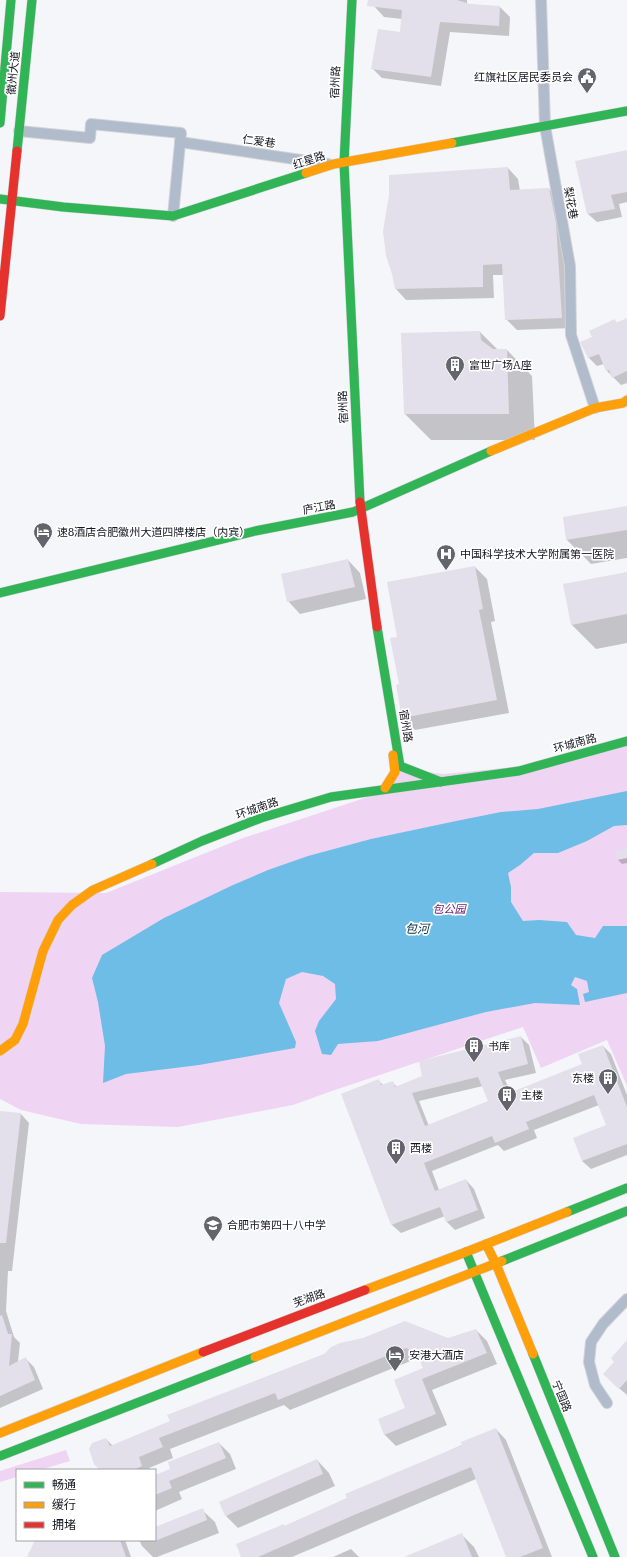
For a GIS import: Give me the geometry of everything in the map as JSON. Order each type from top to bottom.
[{"type":"main road","name":"徽州大道","points":[[0,123],[11,0]]},
{"type":"main road","name":"徽州大道","points":[[0,316],[32,0]]},
{"type":"main road","name":"宿州路","points":[[336,141],[344,0]]},
{"type":"main road","name":"宿州路","points":[[352,0],[337,164],[356,511],[400,766],[441,782]]},
{"type":"main road","name":"红星路","points":[[0,199],[63,207],[172,216],[337,164],[627,110]]},
{"type":"main road","name":"宿州路","points":[[338,228],[356,511],[395,772],[385,788]]},
{"type":"main road","name":"庐江路","points":[[0,593],[255,531],[356,511],[452,468],[595,408],[627,400]]},
{"type":"main road","name":"环城南路","points":[[0,1050],[15,1040],[23,1024],[43,951],[52,930],[58,920],[81,898],[93,890],[202,841],[261,818],[331,797],[385,788],[441,782],[519,770],[627,741]]},
{"type":"main road","name":"芜湖路","points":[[0,1433],[283,1320],[466,1252],[627,1188]]},
{"type":"main road","points":[[0,1456],[496,1264],[627,1211]]},
{"type":"main road","name":"宁国路","points":[[486,1244],[496,1264],[615,1557]]},
{"type":"main road","points":[[466,1252],[593,1557]]},
{"type":"street","name":"梨花巷","points":[[541,0],[545,126],[570,266],[571,335],[595,408]]},
{"type":"street","points":[[19,131],[90,138],[91,124],[181,134],[172,216]]},
{"type":"street","name":"仁爱巷","points":[[180,142],[337,164]]},
{"type":"street","points":[[607,1403],[595,1385],[591,1370],[589,1362],[591,1342],[603,1324],[627,1299]]},
{"type":"green space","name":"包公园","points":[[627,744],[627,1086],[607,1040],[541,1068],[523,1027],[293,1105],[178,1127],[81,1124],[21,1110],[0,1099],[0,892],[106,893],[243,838],[380,793],[401,769],[444,774],[526,766]]},
{"type":"green space","points":[[66,1450],[70,1461],[43,1469],[16,1469],[16,1477],[0,1482],[0,1471]]},
{"type":"water","name":"包河","points":[[627,791],[627,825],[614,826],[587,841],[558,853],[534,853],[508,873],[511,887],[511,902],[523,921],[539,920],[567,922],[576,935],[595,938],[603,926],[627,926],[627,993],[585,1002],[583,994],[589,992],[587,981],[575,977],[571,985],[577,989],[580,1005],[535,1003],[486,1012],[378,1041],[338,1044],[331,1055],[322,1054],[315,1031],[319,1021],[336,999],[335,984],[323,976],[302,972],[286,979],[279,1003],[296,1042],[295,1048],[199,1065],[126,1074],[103,1083],[105,1046],[98,1002],[92,978],[102,955],[164,918],[233,885],[268,870],[308,856],[371,839],[456,821],[501,812],[538,809]]},
{"type":"building","points":[[368,0],[457,0],[470,4],[500,6],[499,26],[440,22],[431,77],[371,69],[378,29],[400,32],[402,10],[367,6]]},
{"type":"building","points":[[627,150],[627,192],[611,195],[615,209],[587,214],[575,161]]},
{"type":"building","points":[[508,167],[510,190],[549,188],[556,223],[562,318],[505,320],[502,264],[483,265],[483,287],[395,289],[386,256],[383,231],[389,195],[389,175]]},
{"type":"building","points":[[627,318],[627,371],[612,378],[609,370],[606,371],[599,354],[588,358],[580,342],[592,337],[589,331],[615,319],[616,323]]},
{"type":"building","name":"富世广场A座","points":[[480,331],[481,340],[493,349],[507,349],[509,414],[404,414],[401,333]]},
{"type":"building","points":[[627,506],[627,530],[566,540],[563,517]]},
{"type":"building","points":[[348,559],[355,587],[287,602],[281,574]]},
{"type":"building","points":[[475,566],[483,609],[479,610],[497,700],[402,718],[396,685],[399,684],[390,638],[397,637],[387,582]]},
{"type":"building","points":[[627,572],[627,614],[571,625],[563,584]]},
{"type":"building","points":[[627,848],[627,858],[617,860],[615,851]]},
{"type":"building","points":[[521,1036],[528,1064],[498,1072],[507,1094],[582,1064],[578,1054],[603,1045],[627,1107],[627,1144],[582,1161],[573,1138],[606,1125],[594,1095],[526,1122],[529,1129],[495,1143],[492,1136],[424,1163],[435,1191],[466,1179],[478,1210],[446,1222],[440,1207],[391,1225],[341,1094],[379,1079],[381,1085],[393,1081],[395,1087],[422,1076],[419,1061]],"holes":[[[478,1077],[488,1101],[425,1126],[412,1093]]]},
{"type":"building","points":[[0,1111],[21,1113],[6,1243],[0,1243]]},
{"type":"building","points":[[2,1315],[8,1334],[12,1334],[9,1366],[26,1357],[35,1380],[0,1396],[0,1316]]},
{"type":"building","points":[[405,1321],[448,1338],[476,1329],[487,1353],[422,1379],[436,1414],[384,1435],[378,1419],[405,1408],[394,1380],[423,1368],[416,1352],[406,1348],[278,1400],[275,1393],[159,1438],[163,1447],[139,1457],[142,1466],[135,1469],[99,1469],[94,1464],[89,1449],[92,1443],[106,1438],[110,1446],[170,1421],[167,1415],[324,1354],[331,1347],[340,1343],[363,1338]]},
{"type":"building","points":[[627,1340],[627,1380],[619,1389],[603,1374],[614,1362],[611,1358]]},
{"type":"building","points":[[496,1428],[543,1548],[520,1557],[506,1557],[471,1467],[354,1515],[258,1557],[241,1557],[236,1544],[284,1524],[284,1526],[347,1498],[345,1494],[462,1445],[461,1442]]},
{"type":"building","points":[[219,1442],[226,1458],[169,1481],[172,1488],[156,1495],[156,1475],[170,1469],[168,1462]]},
{"type":"building","points":[[317,1459],[323,1474],[225,1516],[219,1502]]},
{"type":"building","points":[[203,1508],[207,1520],[156,1541],[156,1527]]},
{"type":"building","points":[[462,1533],[472,1557],[404,1557]]},
{"type":"building","points":[[35,1541],[120,1541],[126,1557],[27,1557]]},
{"type":"traffic: fast","points":[[0,123],[11,0]]},
{"type":"traffic: fast","points":[[17,151],[32,0]]},
{"type":"traffic: fast","points":[[352,0],[344,163],[360,502]]},
{"type":"traffic: fast","points":[[452,143],[627,111]]},
{"type":"traffic: fast","points":[[0,199],[63,207],[173,216],[306,173]]},
{"type":"traffic: fast","points":[[0,593],[255,531],[353,512],[491,451]]},
{"type":"traffic: fast","points":[[377,627],[400,766],[441,782]]},
{"type":"traffic: fast","points":[[152,864],[202,841],[261,818],[331,797],[519,771],[627,741]]},
{"type":"traffic: fast","points":[[567,1212],[627,1188]]},
{"type":"traffic: fast","points":[[502,1261],[627,1211]]},
{"type":"traffic: fast","points":[[466,1252],[593,1557]]},
{"type":"traffic: fast","points":[[533,1354],[615,1557]]},
{"type":"traffic: fast","points":[[0,1456],[255,1357]]},
{"type":"traffic: slow","points":[[306,173],[334,164],[452,143]]},
{"type":"traffic: slow","points":[[491,451],[595,408],[623,403],[627,400]]},
{"type":"traffic: slow","points":[[385,788],[395,772],[393,755]]},
{"type":"traffic: slow","points":[[0,1051],[15,1040],[23,1024],[43,951],[58,920],[72,905],[93,890],[152,864]]},
{"type":"traffic: slow","points":[[365,1290],[567,1212]]},
{"type":"traffic: slow","points":[[486,1244],[496,1264],[533,1354]]},
{"type":"traffic: slow","points":[[255,1357],[502,1261]]},
{"type":"traffic: slow","points":[[0,1433],[203,1352]]},
{"type":"traffic: jam","points":[[0,316],[17,151]]},
{"type":"traffic: jam","points":[[360,502],[377,627]]},
{"type":"traffic: jam","points":[[203,1352],[365,1290]]},
{"type":"place","name":"红旗社区居民委员会","points":[[587,94]]},
{"type":"place","name":"富世广场A座","points":[[455,382]]},
{"type":"place","name":"速8酒店合肥徽州大道四牌楼店（内宾）","points":[[43,549]]},
{"type":"place","name":"中国科学技术大学附属第一医院","points":[[446,571]]},
{"type":"place","name":"书库","points":[[474,1063]]},
{"type":"place","name":"东楼","points":[[608,1095]]},
{"type":"place","name":"主楼","points":[[507,1112]]},
{"type":"place","name":"西楼","points":[[396,1165]]},
{"type":"place","name":"合肥市第四十八中学","points":[[213,1242]]},
{"type":"place","name":"安港大酒店","points":[[395,1372]]}]
